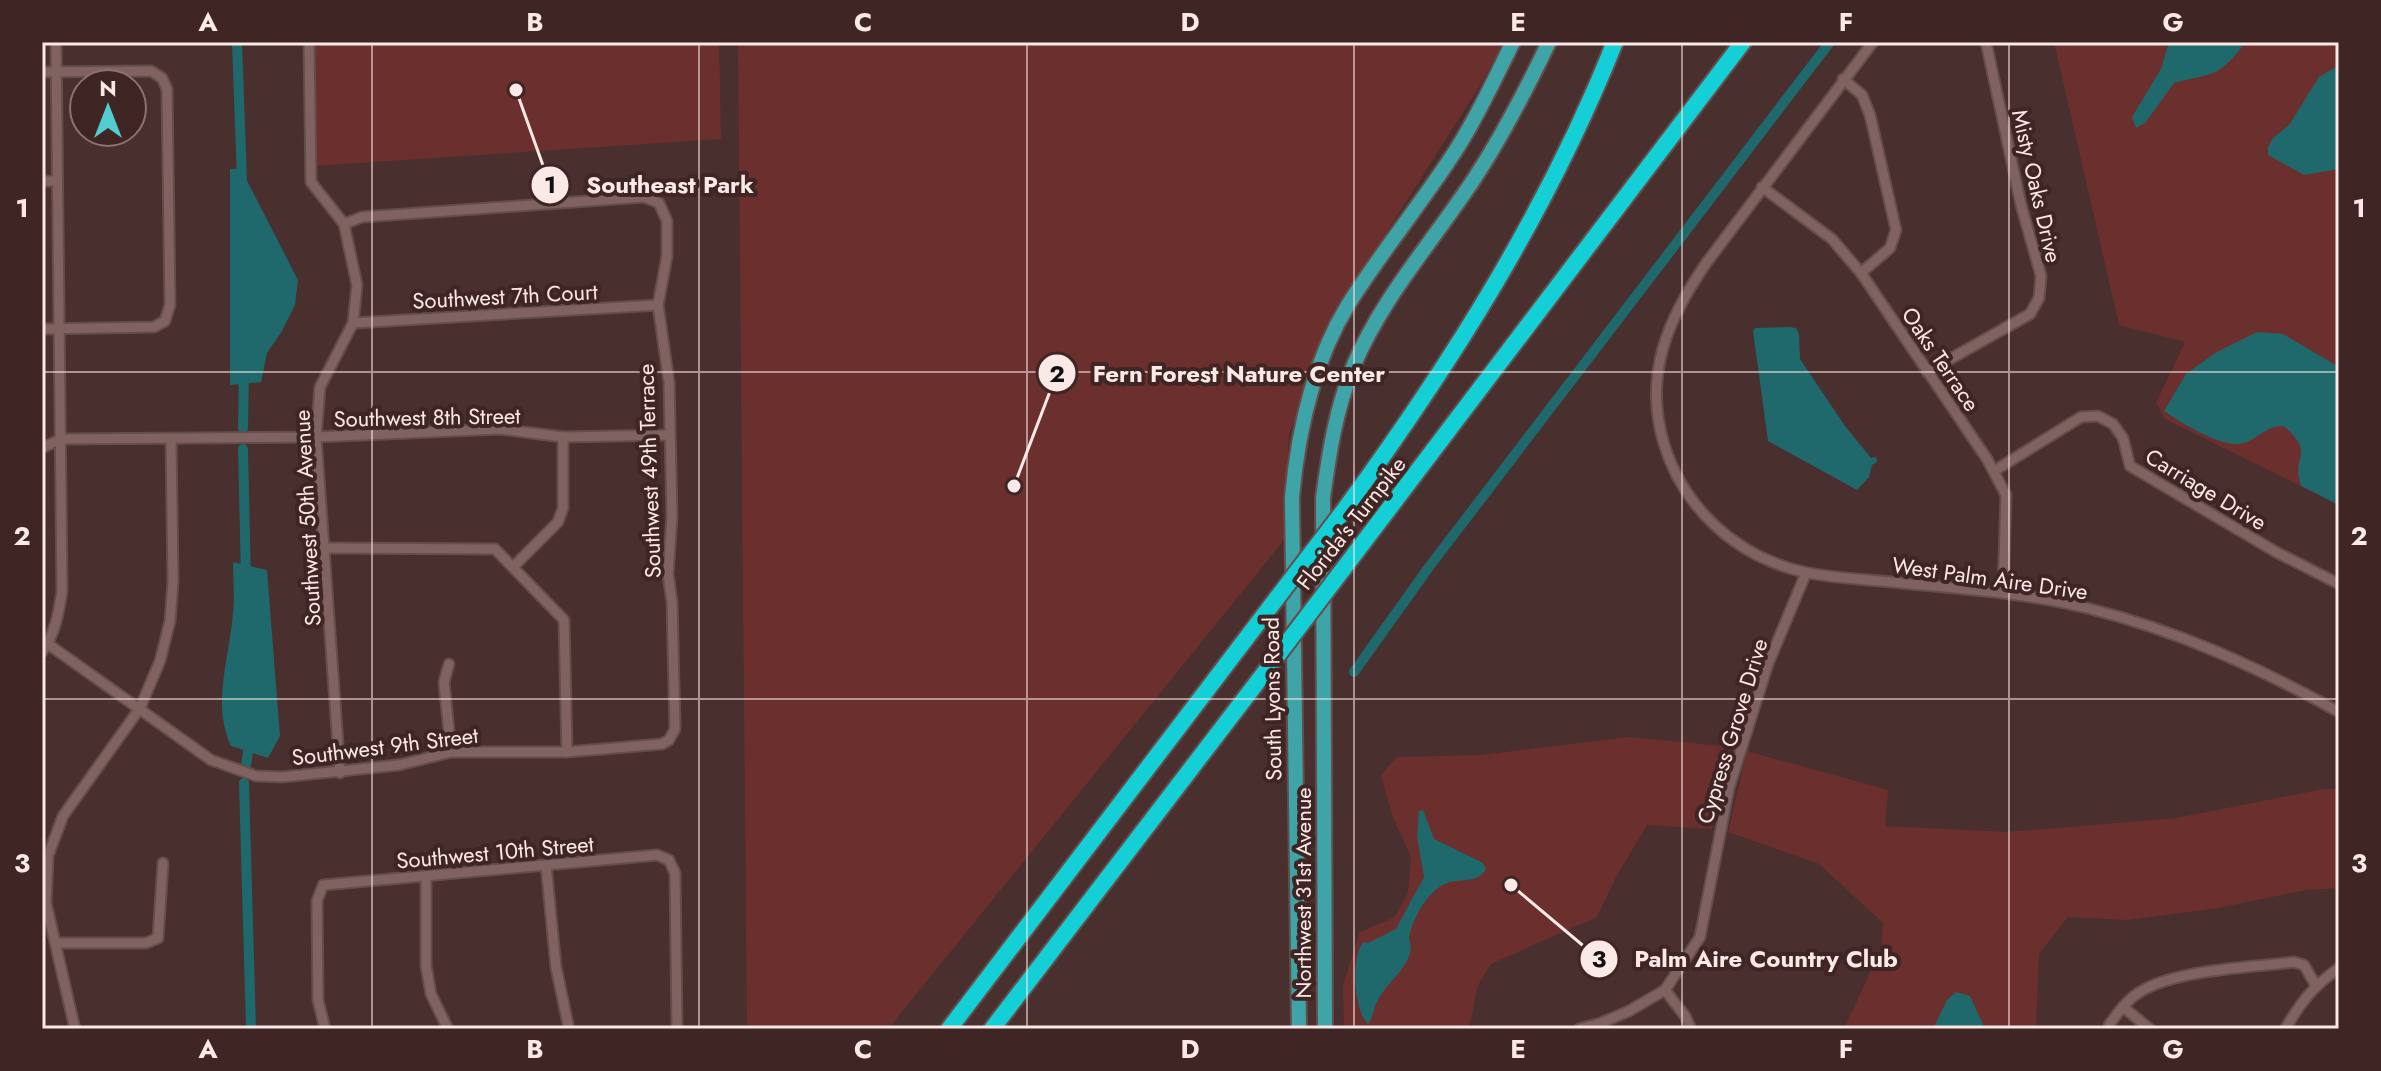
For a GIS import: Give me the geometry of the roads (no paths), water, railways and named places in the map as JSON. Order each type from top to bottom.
[{"type":"highway","name":"Florida's Turnpike","points":[[949,1029],[1345,509],[1418,408],[1493,290],[1559,172],[1615,42]]},
{"type":"highway","name":"Florida's Turnpike","points":[[992,1029],[1743,42]]},
{"type":"main road","name":"South Lyons Road","points":[[1299,1029],[1292,497],[1295,456],[1311,391],[1328,343],[1346,308],[1456,150],[1513,42]]},
{"type":"main road","name":"Northwest 31st Avenue","points":[[1325,1029],[1323,498],[1331,438],[1353,366],[1384,309],[1476,176],[1520,103],[1549,42]]},
{"type":"street","points":[[45,648],[59,613],[62,591],[56,42]]},
{"type":"street","name":"Southwest 50th Avenue","points":[[309,42],[311,182],[344,224],[357,285],[353,323],[320,387],[316,437],[340,773]]},
{"type":"street","points":[[1762,187],[1873,42]]},
{"type":"street","name":"Misty Oaks Drive","points":[[1927,372],[2030,314],[2039,298],[2041,276],[2021,205],[1986,42]]},
{"type":"street","points":[[42,72],[151,71],[162,78],[167,89],[170,305],[165,321],[154,327],[42,329]]},
{"type":"street","points":[[1843,79],[1862,95],[1870,115],[1896,230],[1890,248],[1861,273]]},
{"type":"street","points":[[42,181],[57,181]]},
{"type":"street","name":"Oaks Terrace","points":[[1762,187],[1832,239],[1861,273],[1994,471],[2006,495],[2003,593]]},
{"type":"street","name":"West Palm Aire Drive","points":[[1762,187],[1682,298],[1667,331],[1660,362],[1656,400],[1661,434],[1672,470],[1694,504],[1714,526],[1741,547],[1771,563],[1806,573],[2003,593],[2086,608],[2170,632],[2267,672],[2339,712]]},
{"type":"street","name":"Southwest 49th Terrace","points":[[344,224],[362,217],[628,198],[644,197],[659,203],[667,221],[667,256],[658,305],[669,382],[672,516],[668,574],[672,602],[675,729],[669,740]]},
{"type":"street","name":"Southwest 7th Court","points":[[353,323],[658,305]]},
{"type":"street","name":"Carriage Drive","points":[[1994,471],[2081,417],[2098,416],[2113,424],[2123,438],[2130,466],[2276,552],[2339,584]]},
{"type":"street","name":"Southwest 8th Street","points":[[42,448],[61,439],[316,437],[500,429],[563,437],[670,435]]},
{"type":"street","points":[[514,566],[558,522],[563,508],[563,437]]},
{"type":"street","points":[[75,1029],[46,903],[48,856],[63,816],[140,708],[160,661],[170,621],[173,582],[171,438]]},
{"type":"street","points":[[326,548],[495,549],[564,620],[567,752]]},
{"type":"street","name":"Cypress Grove Drive","points":[[1579,1029],[1615,1017],[1665,990],[1700,937],[1729,788],[1768,664],[1806,573]]},
{"type":"street","name":"Southwest 9th Street","points":[[45,648],[140,708],[211,760],[256,776],[340,773],[399,765],[451,752],[567,752],[662,744],[669,740]]},
{"type":"street","points":[[449,664],[444,682],[451,752]]},
{"type":"street","name":"Southwest 10th Street","points":[[325,1029],[318,1000],[317,901],[323,885],[657,855],[669,860],[675,873],[677,1029]]},
{"type":"street","points":[[56,943],[146,943],[158,938],[163,863]]},
{"type":"street","points":[[546,865],[556,967],[569,1029]]},
{"type":"street","points":[[426,876],[426,966],[431,994],[448,1029]]},
{"type":"street","points":[[2109,1029],[2123,1007],[2148,987],[2185,976],[2294,962],[2304,965],[2315,984]]},
{"type":"street","points":[[2285,1029],[2315,984],[2339,968]]},
{"type":"street","points":[[1665,990],[1691,1029]]},
{"type":"street","points":[[2123,1007],[2150,1029]]},
{"type":"water","points":[[2169,42],[2246,42],[2214,72],[2174,83],[2145,123],[2136,128],[2132,117],[2161,69]]},
{"type":"water","points":[[2339,65],[2339,169],[2304,175],[2268,155],[2268,147],[2273,138],[2289,125],[2319,77]]},
{"type":"water","points":[[230,169],[241,169],[298,280],[295,305],[267,353],[261,382],[230,385]]},
{"type":"water","points":[[1755,328],[1796,328],[1799,334],[1800,359],[1845,426],[1871,458],[1876,457],[1877,462],[1872,465],[1869,477],[1857,490],[1768,441],[1753,331]]},
{"type":"water","points":[[2257,332],[2283,334],[2339,367],[2339,505],[2301,486],[2298,467],[2301,450],[2284,426],[2235,444],[2202,434],[2164,411],[2186,374],[2215,353]]},
{"type":"water","points":[[233,562],[267,570],[280,736],[268,758],[231,746],[222,714],[223,680],[234,606]]},
{"type":"water","points":[[1423,810],[1434,839],[1483,863],[1486,869],[1473,879],[1445,884],[1426,900],[1411,930],[1410,955],[1378,1000],[1368,1024],[1363,1018],[1357,996],[1357,958],[1364,942],[1368,943],[1396,929],[1424,877],[1417,836],[1419,811]]},
{"type":"water","points":[[1956,992],[1970,996],[1985,1029],[1933,1029],[1947,1000]]},
{"type":"waterway","points":[[237,42],[242,180]]},
{"type":"waterway","points":[[1354,672],[1429,567],[1830,42]]},
{"type":"waterway","points":[[243,428],[244,372]]},
{"type":"waterway","points":[[243,449],[246,579]]},
{"type":"waterway","points":[[246,765],[250,739]]},
{"type":"waterway","points":[[244,783],[251,1029]]},
{"type":"place","name":"Southeast Park","points":[[516,90]]},
{"type":"place","name":"Fern Forest Nature Center","points":[[1014,486]]},
{"type":"place","name":"Palm Aire Country Club","points":[[1511,885]]}]
